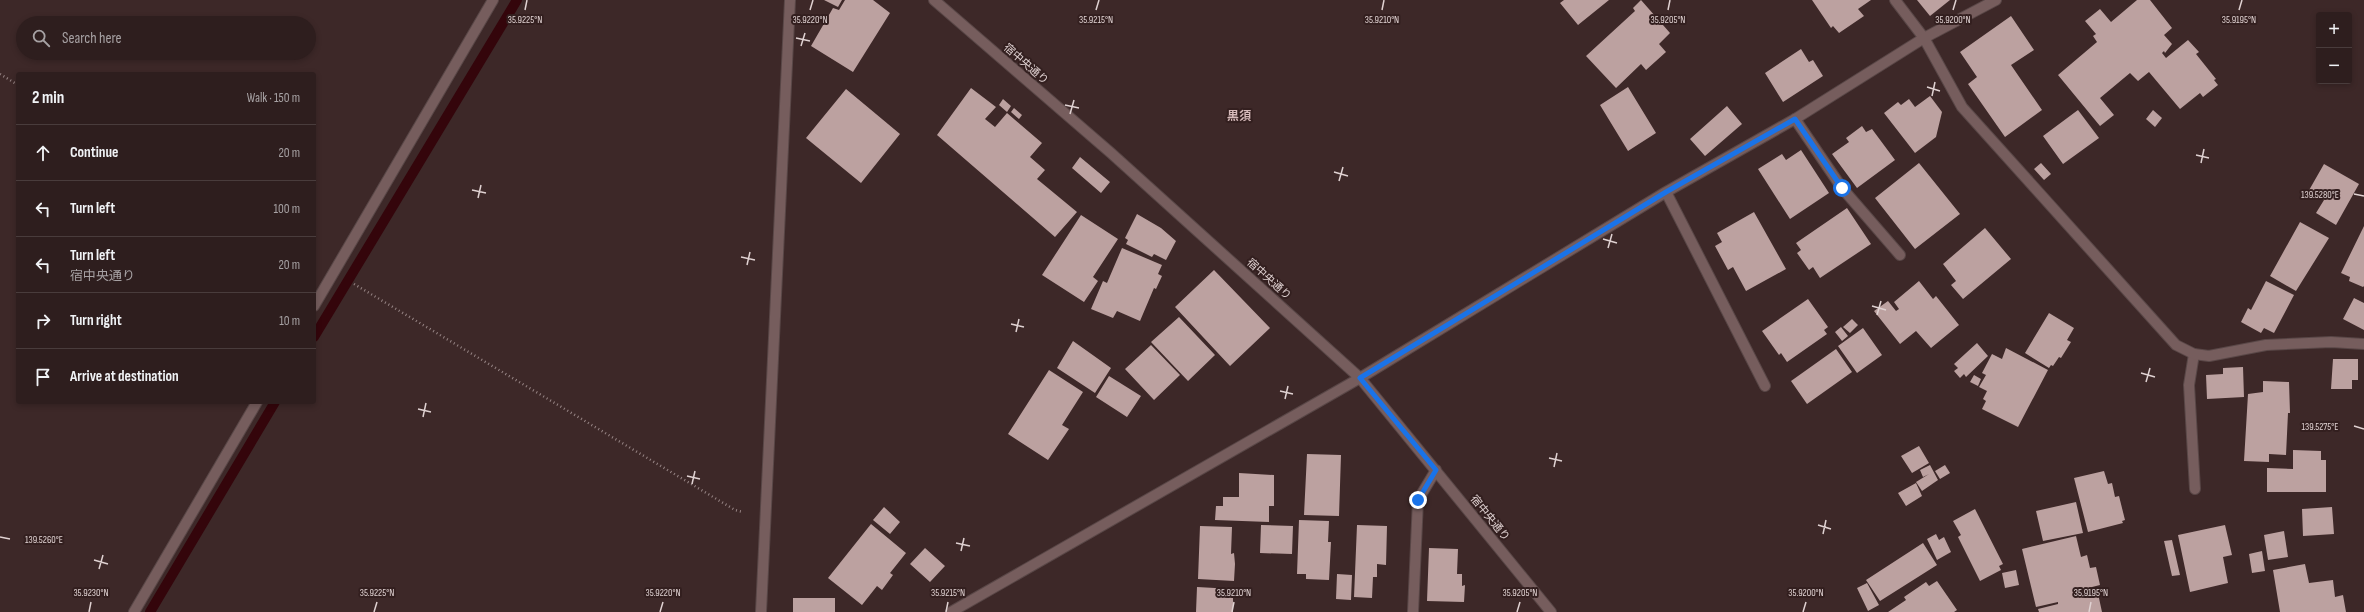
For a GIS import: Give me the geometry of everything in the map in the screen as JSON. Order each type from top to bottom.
[{"type":"street","points":[[316,303],[493,0]]},
{"type":"street","points":[[761,612],[790,0]]},
{"type":"street","name":"宿中央通り","points":[[934,0],[1111,153],[1360,378],[1550,612]]},
{"type":"street","points":[[1895,0],[1924,38],[1962,107],[2176,345],[2194,354],[2209,356],[2266,345],[2331,342],[2364,344]]},
{"type":"street","points":[[951,612],[1360,378],[1666,192],[1795,119],[1924,38],[1996,0]]},
{"type":"street","points":[[1795,119],[1842,188],[1900,256]]},
{"type":"street","points":[[1666,192],[1765,386]]},
{"type":"street","points":[[2194,354],[2189,385],[2195,489]]},
{"type":"street","points":[[134,612],[256,404]]},
{"type":"street","points":[[1414,612],[1418,500],[1436,470]]},
{"type":"path","points":[[0,74],[16,84]]},
{"type":"path","points":[[334,272],[735,510],[765,518]]},
{"type":"building","points":[[824,0],[842,0],[838,7]]},
{"type":"building","points":[[845,0],[873,0],[890,13],[853,72],[811,46],[833,8],[839,10]]},
{"type":"building","points":[[1564,0],[1609,0],[1578,25],[1560,3]]},
{"type":"building","points":[[1641,0],[1670,33],[1659,44],[1666,52],[1646,70],[1641,64],[1616,88],[1586,56],[1635,11],[1633,8]]},
{"type":"building","points":[[1812,0],[1871,0],[1858,9],[1864,16],[1839,33],[1833,26],[1831,28]]},
{"type":"building","points":[[1917,0],[1950,0],[1930,16]]},
{"type":"building","points":[[2137,0],[2150,0],[2172,28],[2164,35],[2172,44],[2165,53],[2164,51],[2162,53],[2166,58],[2188,40],[2199,52],[2196,54],[2216,79],[2214,80],[2218,85],[2203,97],[2200,93],[2180,109],[2149,72],[2138,81],[2130,73],[2100,98],[2114,115],[2100,126],[2058,75],[2097,42],[2093,36],[2096,34],[2085,21],[2100,9],[2111,22]]},
{"type":"building","points":[[2011,16],[2034,50],[2011,65],[2042,110],[2005,137],[1968,84],[1977,77],[1960,52]]},
{"type":"building","points":[[1801,49],[1809,62],[1813,60],[1823,76],[1783,102],[1765,73]]},
{"type":"building","points":[[1628,87],[1656,133],[1628,151],[1600,105]]},
{"type":"building","points":[[971,88],[996,107],[985,119],[995,127],[1007,113],[1042,143],[1030,157],[1045,170],[1037,179],[1077,212],[1055,237],[937,135]]},
{"type":"building","points":[[846,89],[900,134],[861,183],[806,138]]},
{"type":"building","points":[[1930,96],[1942,112],[1936,137],[1915,153],[1884,113],[1898,102],[1901,105],[1909,99],[1915,107]]},
{"type":"building","points":[[1003,99],[1011,106],[1007,112],[999,105]]},
{"type":"building","points":[[1727,106],[1742,124],[1705,156],[1690,139]]},
{"type":"building","points":[[1014,108],[1022,115],[1019,119],[1011,112]]},
{"type":"building","points":[[2078,110],[2099,138],[2063,164],[2043,136]]},
{"type":"building","points":[[2153,110],[2162,118],[2155,127],[2146,119]]},
{"type":"building","points":[[1862,126],[1866,132],[1872,129],[1895,160],[1857,188],[1832,154],[1849,142],[1846,138]]},
{"type":"building","points":[[1801,150],[1829,193],[1790,219],[1758,169],[1782,154],[1786,160]]},
{"type":"building","points":[[1080,157],[1110,182],[1101,193],[1072,168]]},
{"type":"building","points":[[1919,163],[1960,214],[1915,249],[1875,198]]},
{"type":"building","points":[[2041,163],[2051,174],[2044,180],[2034,169]]},
{"type":"building","points":[[2324,164],[2359,184],[2336,225],[2316,213],[2324,200],[2308,192]]},
{"type":"building","points":[[1847,208],[1871,244],[1820,278],[1813,267],[1809,270],[1797,253],[1801,250],[1796,243]]},
{"type":"building","points":[[1754,212],[1786,269],[1746,291],[1733,267],[1728,270],[1715,246],[1722,242],[1717,233]]},
{"type":"building","points":[[1137,214],[1161,228],[1176,241],[1166,260],[1154,254],[1152,257],[1126,244],[1128,240],[1125,238]]},
{"type":"building","points":[[1081,215],[1118,239],[1093,277],[1098,281],[1084,302],[1042,275]]},
{"type":"building","points":[[2300,222],[2329,238],[2296,291],[2270,276]]},
{"type":"building","points":[[2364,226],[2363,287],[2349,281],[2350,277],[2341,273]]},
{"type":"building","points":[[1985,228],[2011,259],[1963,299],[1951,285],[1956,281],[1943,264]]},
{"type":"building","points":[[1122,248],[1162,265],[1158,274],[1162,276],[1156,289],[1154,288],[1140,321],[1117,311],[1113,318],[1091,309],[1103,281],[1107,283]]},
{"type":"building","points":[[1214,270],[1270,328],[1230,366],[1175,307]]},
{"type":"building","points":[[1919,281],[1933,299],[1936,296],[1959,325],[1931,348],[1916,331],[1900,344],[1874,311],[1888,301],[1896,311],[1899,309],[1894,302]]},
{"type":"building","points":[[2266,281],[2294,295],[2274,333],[2264,328],[2261,333],[2241,322],[2248,308],[2251,310]]},
{"type":"building","points":[[2354,298],[2364,303],[2364,330],[2343,319]]},
{"type":"building","points":[[1808,299],[1828,327],[1824,330],[1827,334],[1787,362],[1781,353],[1779,355],[1762,331]]},
{"type":"building","points":[[2049,313],[2074,328],[2067,340],[2071,342],[2061,358],[2059,357],[2053,366],[2051,365],[2049,368],[2025,353]]},
{"type":"building","points":[[1179,317],[1215,355],[1188,381],[1151,342]]},
{"type":"building","points":[[1852,319],[1858,325],[1850,333],[1843,327]]},
{"type":"building","points":[[1841,327],[1848,336],[1842,341],[1835,332]]},
{"type":"building","points":[[1863,328],[1882,355],[1857,373],[1838,346]]},
{"type":"building","points":[[1073,341],[1111,368],[1095,393],[1057,368]]},
{"type":"building","points":[[1977,343],[1988,356],[1966,377],[1964,374],[1960,378],[1954,371],[1958,368],[1954,364]]},
{"type":"building","points":[[1151,345],[1180,375],[1154,400],[1125,369]]},
{"type":"building","points":[[2006,348],[2048,370],[2018,427],[1982,409],[1986,401],[1983,399],[1987,391],[1979,387],[1986,375],[1982,373],[1992,354],[2002,359]]},
{"type":"building","points":[[1836,349],[1852,372],[1807,404],[1791,381]]},
{"type":"building","points":[[2333,359],[2358,359],[2358,380],[2352,380],[2352,389],[2331,389]]},
{"type":"building","points":[[2243,367],[2244,397],[2207,399],[2206,375],[2223,374],[2223,368]]},
{"type":"building","points":[[1049,370],[1083,392],[1062,425],[1069,429],[1048,460],[1008,434]]},
{"type":"building","points":[[1974,375],[1981,379],[1978,386],[1970,382]]},
{"type":"building","points":[[1109,376],[1141,396],[1127,417],[1096,397]]},
{"type":"building","points":[[2263,381],[2289,382],[2290,413],[2288,413],[2286,455],[2269,454],[2269,462],[2244,461],[2248,394],[2263,392]]},
{"type":"building","points":[[1919,446],[1929,463],[1912,473],[1901,456]]},
{"type":"building","points":[[2293,450],[2321,451],[2321,460],[2326,460],[2326,492],[2267,492],[2267,468],[2293,469]]},
{"type":"building","points":[[1307,454],[1341,455],[1339,516],[1304,515]]},
{"type":"building","points":[[1930,465],[1938,480],[1922,491],[1916,482],[1929,474],[1923,477],[1920,470]]},
{"type":"building","points":[[1945,465],[1950,473],[1940,479],[1935,471]]},
{"type":"building","points":[[2104,471],[2108,484],[2112,483],[2115,497],[2119,496],[2125,520],[2122,521],[2123,523],[2088,532],[2074,478]]},
{"type":"building","points":[[1239,473],[1274,475],[1274,506],[1269,506],[1269,522],[1215,520],[1216,506],[1223,506],[1223,497],[1239,497]]},
{"type":"building","points":[[1916,483],[1922,496],[1906,506],[1898,493]]},
{"type":"building","points":[[2076,502],[2083,533],[2043,541],[2036,511]]},
{"type":"building","points":[[884,507],[900,522],[890,534],[873,520]]},
{"type":"building","points":[[2332,507],[2334,534],[2303,536],[2302,509]]},
{"type":"building","points":[[1975,509],[2003,564],[1999,566],[2001,570],[1980,581],[1958,537],[1961,535],[1953,521]]},
{"type":"building","points":[[1299,520],[1329,521],[1328,542],[1331,542],[1329,580],[1306,579],[1306,574],[1297,574]]},
{"type":"building","points":[[871,524],[906,553],[890,573],[893,575],[882,590],[877,586],[862,605],[828,578]]},
{"type":"building","points":[[1261,525],[1293,526],[1292,554],[1260,553]]},
{"type":"building","points":[[1357,525],[1387,526],[1386,565],[1377,564],[1377,577],[1373,577],[1372,598],[1354,597]]},
{"type":"building","points":[[2225,525],[2232,555],[2223,557],[2228,583],[2190,592],[2178,535]]},
{"type":"building","points":[[1200,526],[1232,527],[1231,554],[1234,553],[1234,581],[1198,579]]},
{"type":"building","points":[[2284,531],[2288,557],[2268,560],[2264,535]]},
{"type":"building","points":[[1936,534],[1939,540],[1944,537],[1951,552],[1937,560],[1927,539]]},
{"type":"building","points":[[2076,536],[2081,557],[2087,555],[2090,568],[2096,567],[2100,585],[2088,588],[2089,591],[2097,589],[2102,612],[2039,612],[2038,609],[2058,604],[2058,602],[2036,607],[2022,549]]},
{"type":"building","points":[[2172,540],[2180,575],[2172,576],[2164,541]]},
{"type":"building","points":[[1923,543],[1937,565],[1880,601],[1866,580]]},
{"type":"building","points":[[925,548],[945,566],[930,582],[910,564]]},
{"type":"building","points":[[1429,548],[1458,549],[1457,574],[1462,574],[1462,586],[1465,585],[1464,602],[1427,601]]},
{"type":"building","points":[[2262,551],[2265,571],[2252,573],[2249,554]]},
{"type":"building","points":[[2305,564],[2309,583],[2333,580],[2335,597],[2343,595],[2346,612],[2280,612],[2273,570]]},
{"type":"building","points":[[2016,570],[2019,585],[2005,588],[2002,573]]},
{"type":"building","points":[[1337,574],[1352,575],[1351,600],[1336,599]]},
{"type":"building","points":[[1937,581],[1957,610],[1954,612],[1888,612],[1906,600],[1904,597],[1926,582],[1929,586]]},
{"type":"building","points":[[1867,583],[1879,605],[1868,611],[1857,588]]},
{"type":"building","points":[[1197,587],[1233,589],[1233,612],[1196,612]]},
{"type":"building","points":[[793,598],[835,598],[835,612],[793,612]]},
{"type":"waterway","points":[[316,334],[517,0]]},
{"type":"waterway","points":[[150,612],[274,404]]},
{"type":"district","name":"黒須","points":[[1239,116]]},
{"type":"route","points":[[1418,500],[1436,470],[1360,378],[1666,192],[1795,119],[1842,188]]}]
